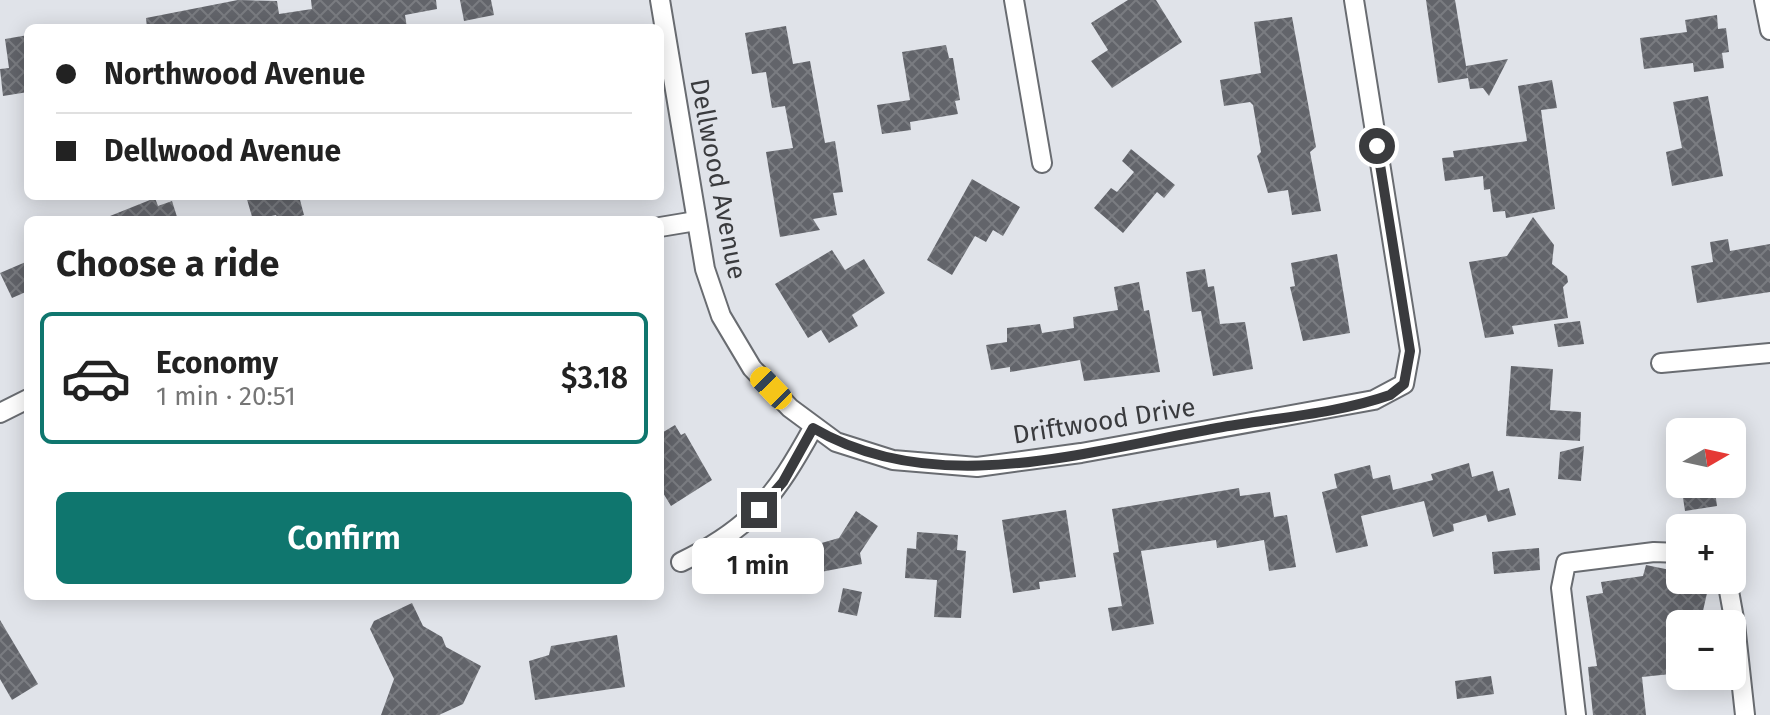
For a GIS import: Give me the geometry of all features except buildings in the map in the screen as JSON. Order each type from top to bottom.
[{"type":"street","name":"Dellwood Avenue","points":[[660,0],[664,24]]},
{"type":"street","points":[[1014,0],[1042,163]]},
{"type":"street","name":"Driftwood Drive","points":[[813,428],[836,442],[893,460],[977,467],[1081,453],[1374,400],[1404,384],[1410,351],[1354,0]]},
{"type":"street","points":[[1764,0],[1770,30]]},
{"type":"street","name":"Dellwood Avenue","points":[[664,25],[705,269],[734,343],[752,368],[813,428]]},
{"type":"street","points":[[664,226],[696,221]]},
{"type":"street","points":[[1661,363],[1770,353]]},
{"type":"street","points":[[0,413],[24,401]]},
{"type":"street","points":[[681,562],[734,532],[759,510],[783,482],[813,428]]},
{"type":"street","points":[[1576,715],[1561,588],[1566,563],[1666,552]]},
{"type":"street","points":[[1729,594],[1745,715]]},
{"type":"route","points":[[759,510],[783,482],[813,428],[836,442],[893,460],[933,466],[977,467],[1081,453],[1390,395],[1404,384],[1410,351],[1377,146]]}]
